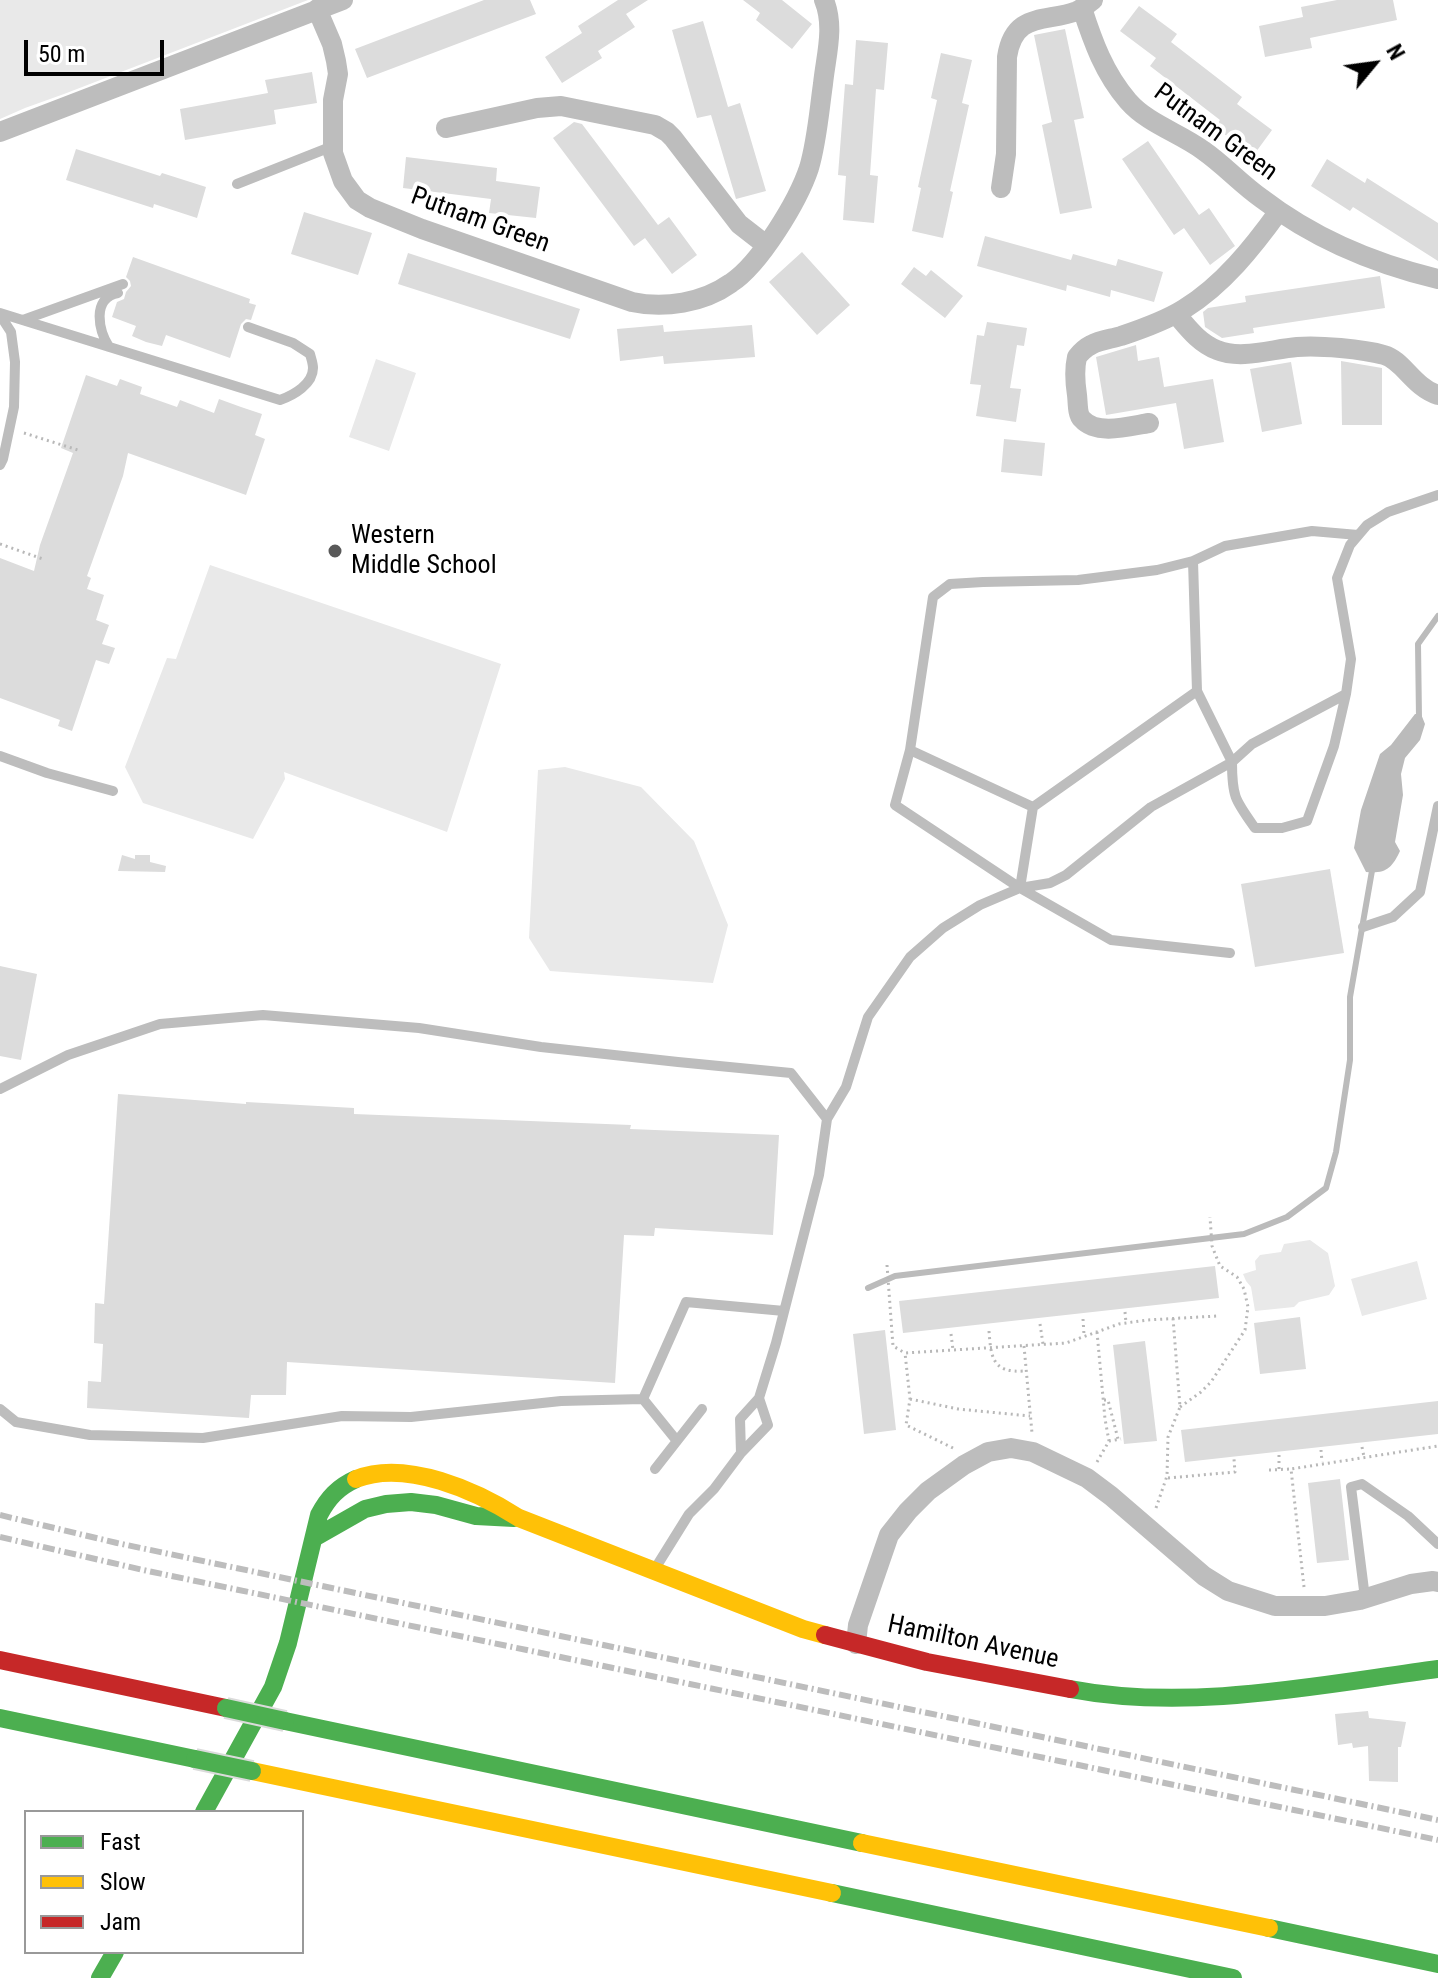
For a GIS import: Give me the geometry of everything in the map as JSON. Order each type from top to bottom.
[{"type":"main road","name":"Hamilton Avenue","points":[[205,1810],[273,1687],[288,1643],[319,1515],[329,1496],[360,1476],[374,1473],[418,1476],[457,1487],[488,1499],[519,1518],[803,1629],[927,1662],[1035,1683],[1090,1693],[1173,1699],[1238,1695],[1438,1669]]},
{"type":"main road","name":"Hamilton Avenue","points":[[314,1538],[365,1509],[386,1504],[424,1503],[476,1516],[519,1518]]},
{"type":"main road","points":[[0,1660],[1438,1964]]},
{"type":"main road","points":[[0,1718],[1233,1978]]},
{"type":"main road","points":[[960,1920],[1131,1975]]},
{"type":"main road","points":[[100,1978],[114,1954]]},
{"type":"street","points":[[0,143],[9,128],[343,0]]},
{"type":"street","name":"Putnam Green","points":[[317,9],[332,44],[338,74],[333,100],[333,146],[343,181],[352,195],[363,204],[422,229],[632,302],[669,305],[717,291],[741,276],[766,245],[795,200],[812,157],[831,23],[824,0]]},
{"type":"street","name":"Putnam Green","points":[[1001,188],[1006,154],[1009,44],[1028,23],[1072,13],[1088,4],[1100,61],[1118,89],[1138,111],[1206,152],[1279,211],[1334,243],[1438,279]]},
{"type":"street","points":[[446,128],[551,106],[661,127],[673,138],[739,224],[766,245]]},
{"type":"street","name":"Putnam Green","points":[[1149,423],[1107,428],[1084,421],[1080,415],[1075,377],[1075,363],[1081,352],[1091,345],[1176,314],[1208,292],[1259,239],[1279,211]]},
{"type":"street","points":[[1176,314],[1202,343],[1221,352],[1235,354],[1301,347],[1336,348],[1383,355],[1400,365],[1416,383],[1438,395]]},
{"type":"street","points":[[856,1644],[858,1625],[889,1535],[928,1491],[964,1465],[988,1452],[1011,1448],[1033,1452],[1087,1478],[1204,1576],[1228,1591],[1275,1606],[1325,1606],[1411,1584],[1438,1582]]},
{"type":"lane","points":[[237,184],[333,146]]},
{"type":"lane","points":[[23,320],[122,288],[102,304],[99,326],[109,347]]},
{"type":"lane","points":[[0,314],[280,400],[293,396],[307,383],[313,370],[310,354],[293,343],[248,327]]},
{"type":"lane","points":[[0,314],[11,332],[15,362],[14,407],[0,465]]},
{"type":"lane","points":[[1193,561],[1197,691],[1232,762],[1236,802],[1255,828],[1282,828],[1307,821],[1334,746],[1351,659],[1337,578],[1350,545],[1367,525],[1388,512],[1438,495]]},
{"type":"lane","points":[[1230,953],[1111,940],[1020,888],[895,805],[910,750],[933,597],[950,584],[1078,580],[1157,570],[1193,561],[1225,546],[1312,531],[1358,535]]},
{"type":"lane","points":[[1020,888],[1033,807],[1197,691]]},
{"type":"lane","points":[[741,1453],[740,1419],[759,1398],[819,1175],[827,1119],[846,1087],[868,1017],[910,957],[943,928],[980,905],[1020,888],[1050,883],[1066,875],[1151,807],[1232,762],[1252,744],[1346,694]]},
{"type":"lane","points":[[910,750],[1033,807]]},
{"type":"lane","points":[[0,756],[113,791]]},
{"type":"lane","points":[[1363,927],[1393,917],[1420,892],[1438,806]]},
{"type":"lane","points":[[0,1089],[68,1055],[160,1024],[263,1015],[419,1028],[541,1047],[791,1073],[827,1119]]},
{"type":"lane","points":[[643,1399],[686,1302],[784,1311]]},
{"type":"lane","points":[[654,1570],[689,1514],[768,1425],[759,1398]]},
{"type":"lane","points":[[0,1409],[16,1422],[90,1435],[203,1438],[342,1416],[411,1417],[561,1401],[643,1399]]},
{"type":"lane","points":[[643,1399],[677,1441]]},
{"type":"lane","points":[[655,1469],[702,1409]]},
{"type":"lane","points":[[1365,1598],[1351,1487],[1362,1484],[1408,1516],[1438,1544]]},
{"type":"path","points":[[9,428],[78,450]]},
{"type":"path","points":[[0,544],[43,559]]},
{"type":"path","points":[[1180,1407],[1211,1382],[1245,1330],[1248,1307],[1244,1289],[1237,1277],[1220,1266],[1212,1246],[1210,1217]]},
{"type":"path","points":[[887,1265],[893,1346],[905,1353],[1066,1343],[1126,1323],[1217,1316]]},
{"type":"path","points":[[1125,1312],[1126,1323]]},
{"type":"path","points":[[1145,1524],[1154,1516],[1167,1478],[1168,1437],[1180,1407],[1173,1318]]},
{"type":"path","points":[[1083,1319],[1084,1337]]},
{"type":"path","points":[[1040,1324],[1043,1345]]},
{"type":"path","points":[[989,1331],[990,1348],[999,1366],[1013,1372],[1026,1371]]},
{"type":"path","points":[[1087,1478],[1109,1441],[1097,1332]]},
{"type":"path","points":[[951,1334],[954,1351]]},
{"type":"path","points":[[1024,1346],[1033,1452]]},
{"type":"path","points":[[1100,1351],[1108,1350]]},
{"type":"path","points":[[905,1353],[910,1399],[906,1425]]},
{"type":"path","points":[[1104,1398],[1113,1395]]},
{"type":"path","points":[[1104,1398],[1108,1400],[1120,1439],[1109,1441]]},
{"type":"path","points":[[910,1399],[958,1409],[1030,1416]]},
{"type":"path","points":[[900,1425],[952,1447],[964,1465]]},
{"type":"path","points":[[1269,1470],[1438,1446]]},
{"type":"path","points":[[1362,1447],[1364,1457]]},
{"type":"path","points":[[1321,1450],[1323,1464]]},
{"type":"path","points":[[1279,1455],[1279,1469]]},
{"type":"path","points":[[1167,1478],[1235,1472],[1234,1459]]},
{"type":"path","points":[[1291,1469],[1306,1607]]},
{"type":"shaded area","points":[[0,0],[308,0],[0,119]]},
{"type":"shaded area","points":[[376,359],[416,373],[389,451],[349,437]]},
{"type":"shaded area","points":[[210,565],[501,664],[447,832],[284,772],[285,779],[253,839],[143,803],[125,767],[167,658],[176,659]]},
{"type":"shaded area","points":[[1415,714],[1421,714],[1425,724],[1420,740],[1405,758],[1401,774],[1403,795],[1395,842],[1400,851],[1388,869],[1366,872],[1354,848],[1361,810],[1380,754]]},
{"type":"shaded area","points":[[565,767],[641,787],[694,841],[728,925],[713,983],[550,971],[529,938],[538,770]]},
{"type":"shaded area","points":[[1310,1240],[1328,1253],[1335,1286],[1329,1295],[1299,1302],[1294,1307],[1255,1311],[1251,1287],[1243,1274],[1256,1270],[1255,1261],[1260,1255],[1281,1252],[1284,1244]]},
{"type":"shaded area","points":[[1417,1261],[1427,1299],[1362,1316],[1351,1279]]},
{"type":"building","points":[[484,0],[530,0],[536,14],[367,78],[355,49]]},
{"type":"building","points":[[618,0],[648,0],[626,14],[635,27],[598,51],[602,58],[562,83],[545,57],[582,33],[578,26]]},
{"type":"building","points":[[743,0],[782,0],[812,24],[792,49],[756,20],[760,13]]},
{"type":"building","points":[[1337,0],[1393,0],[1397,20],[1310,38],[1312,48],[1265,57],[1259,26],[1303,17],[1301,7]]},
{"type":"building","points":[[1139,6],[1177,34],[1171,42],[1242,97],[1237,104],[1272,130],[1253,156],[1215,127],[1220,120],[1150,66],[1156,58],[1120,31]]},
{"type":"building","points":[[703,21],[728,107],[740,103],[766,191],[736,199],[711,115],[697,118],[672,30]]},
{"type":"building","points":[[1065,29],[1084,118],[1074,120],[1092,208],[1060,214],[1042,125],[1052,122],[1034,35]]},
{"type":"building","points":[[856,40],[888,43],[884,90],[876,89],[870,175],[878,176],[874,223],[843,220],[846,176],[838,175],[845,84],[853,85]]},
{"type":"building","points":[[941,53],[972,60],[962,103],[969,105],[943,238],[912,231],[937,100],[931,98]]},
{"type":"building","points":[[312,72],[317,103],[274,110],[276,124],[185,140],[180,109],[268,93],[265,80]]},
{"type":"building","points":[[574,122],[582,124],[658,225],[669,217],[697,255],[672,274],[645,238],[634,246],[553,138]]},
{"type":"building","points":[[1148,141],[1199,215],[1209,208],[1235,246],[1210,265],[1184,228],[1174,235],[1122,159]]},
{"type":"building","points":[[76,149],[206,187],[197,218],[154,204],[153,208],[66,180]]},
{"type":"building","points":[[406,157],[497,168],[496,181],[540,187],[536,218],[489,213],[491,199],[403,188]]},
{"type":"building","points":[[1327,159],[1365,183],[1367,178],[1438,223],[1438,261],[1353,207],[1350,211],[1311,186]]},
{"type":"building","points":[[304,212],[372,233],[358,275],[291,254]]},
{"type":"building","points":[[985,236],[1071,260],[1073,254],[1116,266],[1118,259],[1163,272],[1154,302],[1111,290],[1110,297],[1067,285],[1066,291],[977,266]]},
{"type":"building","points":[[802,252],[850,305],[817,335],[769,282]]},
{"type":"building","points":[[408,253],[580,309],[570,339],[398,284]]},
{"type":"building","points":[[133,257],[250,299],[249,303],[256,305],[251,320],[246,319],[241,324],[230,358],[166,335],[162,346],[146,342],[132,336],[136,326],[112,317],[117,302],[124,299],[131,286],[126,277]]},
{"type":"building","points":[[914,267],[926,276],[931,270],[963,296],[945,318],[901,284]]},
{"type":"building","points":[[1380,276],[1385,308],[1253,328],[1254,333],[1222,338],[1205,327],[1203,312],[1208,308],[1246,302],[1245,296]]},
{"type":"building","points":[[987,322],[1027,328],[1024,346],[1017,345],[1010,388],[1021,389],[1016,422],[976,416],[981,385],[970,384],[977,335],[984,336]]},
{"type":"building","points":[[663,325],[664,332],[752,325],[755,357],[664,364],[663,356],[620,361],[617,329]]},
{"type":"building","points":[[1136,345],[1138,361],[1159,357],[1164,387],[1213,379],[1224,442],[1184,449],[1176,403],[1106,415],[1096,357]]},
{"type":"building","points":[[1341,361],[1382,368],[1382,425],[1342,425]]},
{"type":"building","points":[[1291,362],[1302,424],[1262,432],[1250,369]]},
{"type":"building","points":[[86,375],[117,386],[120,379],[142,387],[140,394],[177,407],[180,400],[214,413],[219,399],[262,414],[255,435],[265,439],[246,495],[128,453],[123,476],[87,576],[91,578],[87,589],[104,595],[96,620],[109,625],[102,644],[115,648],[109,664],[96,660],[72,731],[58,726],[60,720],[0,698],[0,558],[34,571],[40,545],[73,453],[61,448]]},
{"type":"building","points":[[1004,439],[1045,443],[1042,476],[1001,472]]},
{"type":"building","points":[[122,855],[135,859],[135,855],[150,855],[150,862],[166,866],[165,872],[118,871]]},
{"type":"building","points":[[1330,869],[1344,953],[1255,967],[1241,884]]},
{"type":"building","points":[[0,966],[37,974],[21,1060],[0,1056]]},
{"type":"building","points":[[118,1094],[246,1104],[354,1108],[354,1114],[631,1125],[630,1129],[779,1135],[773,1235],[655,1228],[654,1236],[624,1235],[615,1383],[287,1362],[286,1395],[251,1395],[249,1418],[87,1408],[88,1381],[101,1382],[103,1344],[94,1343],[95,1303],[104,1304]]},
{"type":"building","points":[[1215,1266],[1219,1298],[903,1333],[899,1301]]},
{"type":"building","points":[[1300,1317],[1306,1369],[1260,1374],[1254,1323]]},
{"type":"building","points":[[885,1330],[896,1430],[864,1434],[853,1334]]},
{"type":"building","points":[[1145,1341],[1157,1441],[1124,1444],[1113,1345]]},
{"type":"building","points":[[1438,1401],[1438,1434],[1185,1462],[1181,1430]]},
{"type":"building","points":[[1340,1479],[1349,1560],[1317,1563],[1308,1483]]},
{"type":"building","points":[[1368,1711],[1369,1718],[1406,1722],[1401,1747],[1398,1747],[1398,1782],[1369,1781],[1368,1746],[1353,1748],[1352,1743],[1338,1745],[1335,1714]]},
{"type":"waterway","points":[[1417,721],[1418,644],[1438,616]]},
{"type":"waterway","points":[[868,1288],[895,1276],[1244,1234],[1287,1217],[1326,1188],[1336,1152],[1350,1060],[1350,997],[1373,865]]},
{"type":"railway","points":[[0,1515],[117,1543],[1438,1820]]},
{"type":"railway","points":[[0,1537],[143,1570],[1438,1840]]},
{"type":"traffic: fast","points":[[205,1810],[273,1687],[288,1643],[319,1515],[334,1494],[356,1479]]},
{"type":"traffic: fast","points":[[314,1538],[365,1509],[386,1504],[411,1502],[476,1516],[514,1518]]},
{"type":"traffic: fast","points":[[1070,1689],[1161,1698],[1208,1697],[1254,1694],[1438,1669]]},
{"type":"traffic: fast","points":[[226,1708],[285,1721]]},
{"type":"traffic: fast","points":[[0,1718],[195,1759]]},
{"type":"traffic: fast","points":[[285,1721],[862,1843]]},
{"type":"traffic: fast","points":[[195,1759],[252,1771]]},
{"type":"traffic: fast","points":[[832,1893],[1233,1978]]},
{"type":"traffic: fast","points":[[1269,1928],[1438,1964]]},
{"type":"traffic: fast","points":[[100,1978],[114,1954]]},
{"type":"traffic: slow","points":[[356,1479],[397,1473],[440,1481],[483,1498],[519,1518],[825,1635]]},
{"type":"traffic: slow","points":[[252,1771],[832,1893]]},
{"type":"traffic: slow","points":[[862,1843],[1269,1928]]},
{"type":"traffic: jam","points":[[825,1635],[927,1662],[1070,1689]]},
{"type":"traffic: jam","points":[[0,1660],[226,1708]]},
{"type":"place","name":"Western Middle School","points":[[335,551]]}]
